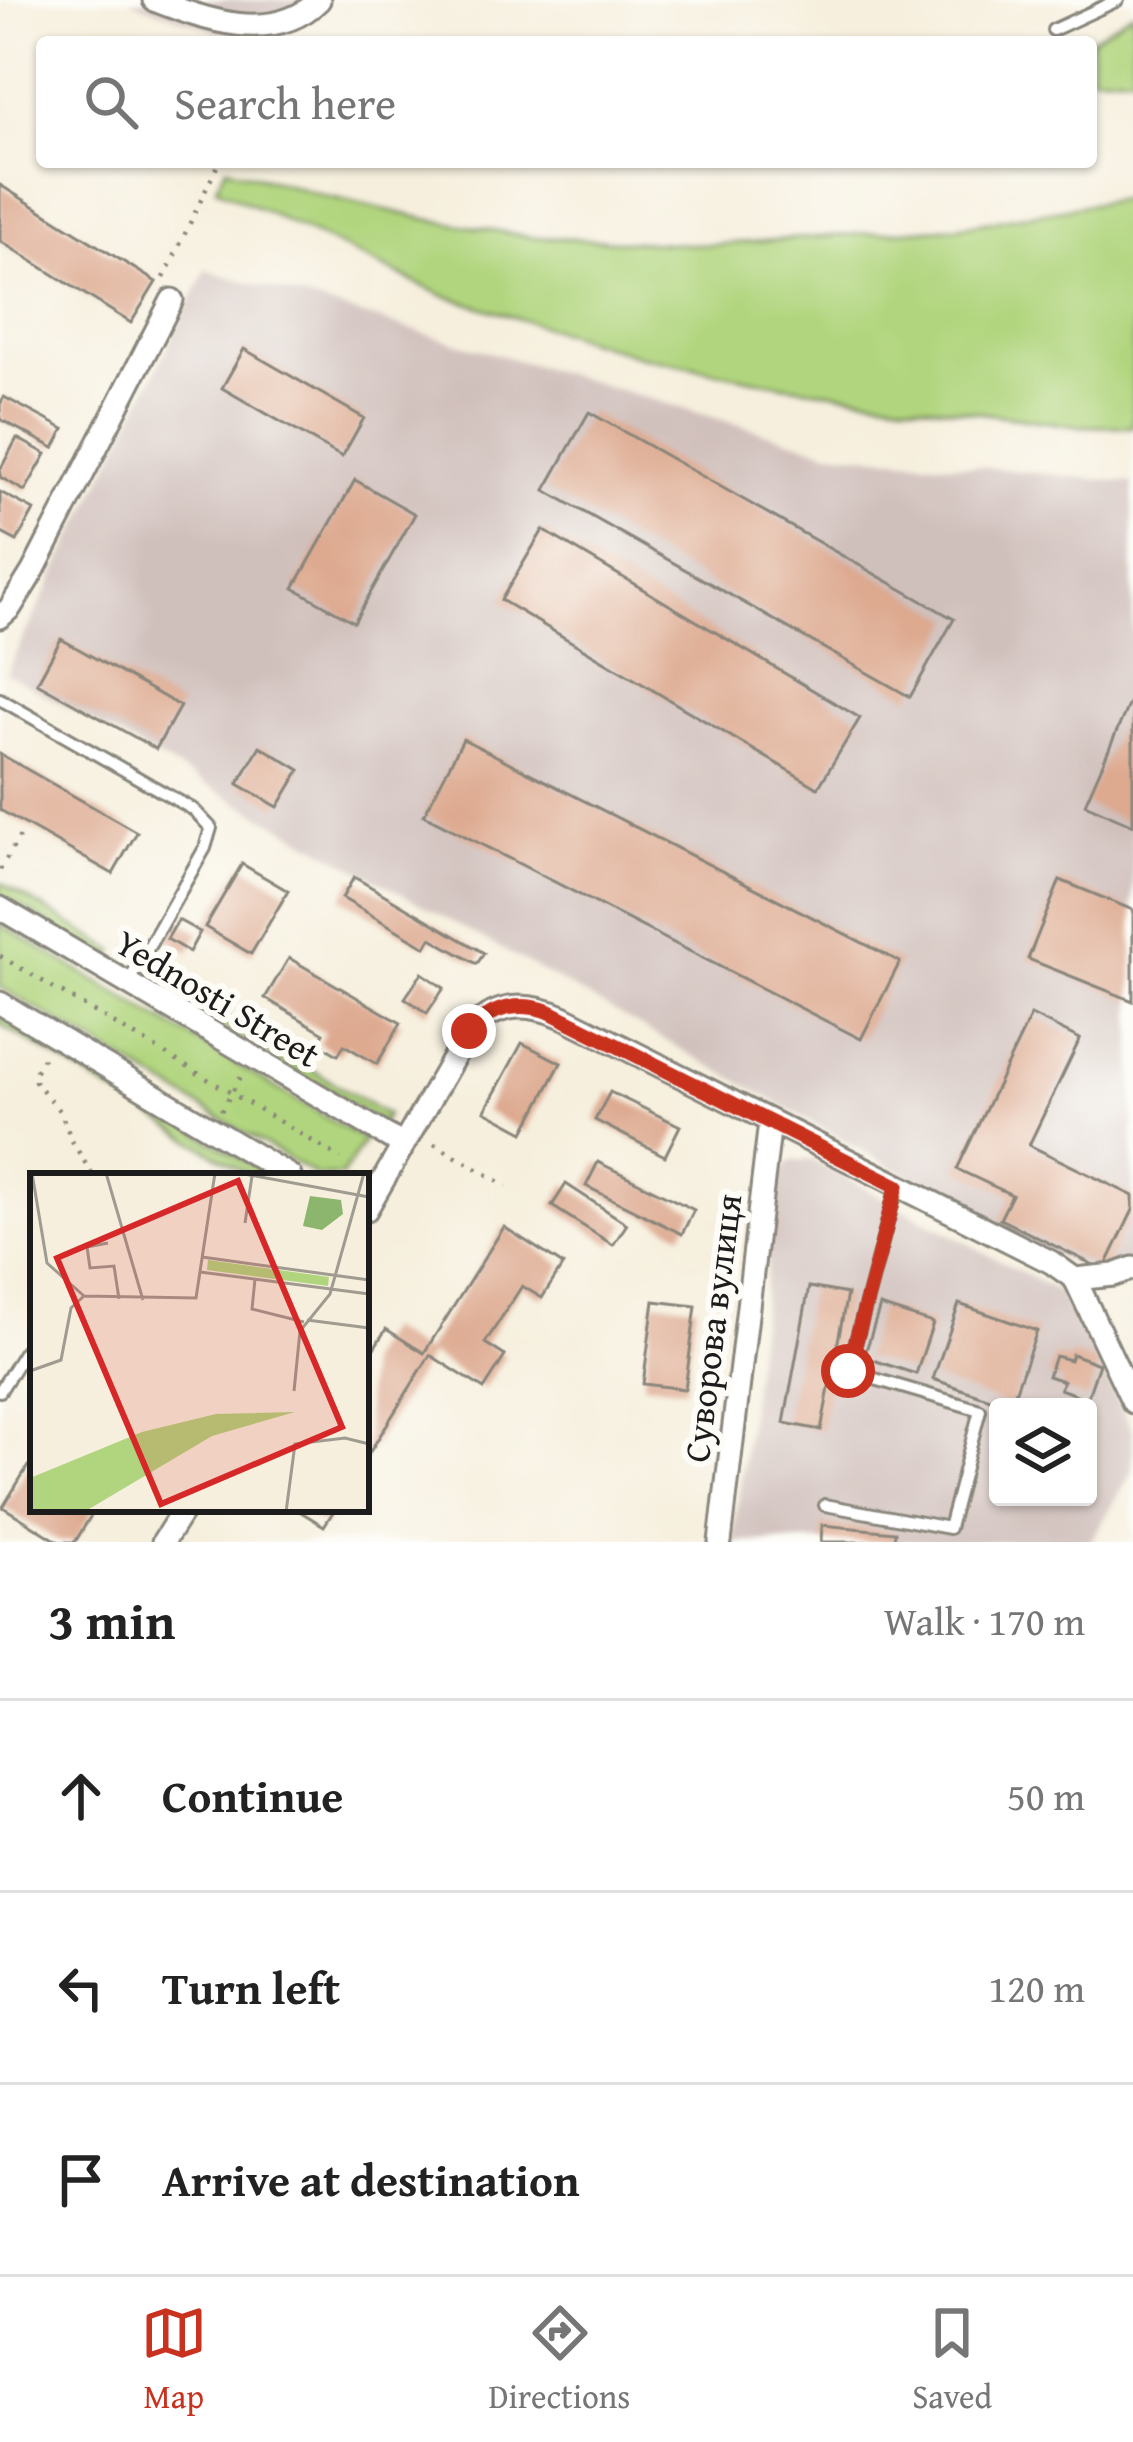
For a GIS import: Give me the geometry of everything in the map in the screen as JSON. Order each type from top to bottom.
[{"type":"street","points":[[154,0],[248,26],[288,20],[319,0]]},
{"type":"street","points":[[0,617],[34,571],[172,300]]},
{"type":"street","name":"Yednosti Street","points":[[0,908],[253,1057],[406,1138]]},
{"type":"street","points":[[0,1003],[285,1173]]},
{"type":"street","points":[[369,1205],[469,1031],[488,1014],[518,1005],[535,1006],[1051,1262],[1075,1279],[1133,1402]]},
{"type":"street","name":"Суворова вулиця","points":[[720,1542],[770,1122]]},
{"type":"street","points":[[1075,1279],[1133,1268]]},
{"type":"street","points":[[164,1542],[182,1512]]},
{"type":"lane","points":[[1053,30],[1118,0]]},
{"type":"lane","points":[[0,699],[194,810],[211,827],[205,848],[128,983]]},
{"type":"lane","points":[[825,1505],[949,1528],[980,1411],[848,1371],[897,1186]]},
{"type":"lane","points":[[0,1391],[30,1343]]},
{"type":"path","points":[[172,300],[164,278],[216,168]]},
{"type":"path","points":[[0,870],[20,836]]},
{"type":"path","points":[[0,956],[341,1158]]},
{"type":"path","points":[[210,1129],[253,1057]]},
{"type":"path","points":[[43,1058],[35,1081],[62,1112],[91,1173]]},
{"type":"path","points":[[406,1138],[506,1186]]},
{"type":"shaded area","points":[[129,0],[305,0],[288,33],[255,36],[216,32]]},
{"type":"shaded area","points":[[206,270],[830,451],[1133,483],[1133,1259],[1102,1272],[1054,1257],[6,673]]},
{"type":"shaded area","points":[[812,1160],[1068,1297],[1133,1432],[1133,1472],[1090,1542],[733,1542],[778,1175],[791,1161]]},
{"type":"green space","points":[[1133,12],[1133,75],[1097,75],[1095,36]]},
{"type":"green space","points":[[229,168],[325,196],[532,237],[710,245],[957,227],[1133,197],[1133,427],[1075,426],[784,385],[639,356],[442,295],[216,188]]},
{"type":"green space","points":[[0,882],[115,951],[110,960],[0,894]]},
{"type":"green space","points":[[0,924],[364,1140],[344,1173],[312,1173],[0,987]]},
{"type":"green space","points":[[150,972],[253,1034],[248,1043],[145,981]]},
{"type":"green space","points":[[0,1013],[264,1173],[246,1173],[0,1024]]},
{"type":"green space","points":[[269,1044],[387,1115],[382,1123],[264,1052]]},
{"type":"building","points":[[0,185],[156,282],[131,323],[0,241]]},
{"type":"building","points":[[244,349],[364,418],[342,457],[222,388]]},
{"type":"building","points":[[4,397],[64,429],[54,448],[0,419]]},
{"type":"building","points":[[589,412],[954,619],[910,697],[545,490]]},
{"type":"building","points":[[17,438],[46,454],[25,491],[0,477]]},
{"type":"building","points":[[355,480],[415,514],[354,622],[294,588]]},
{"type":"building","points":[[0,492],[34,510],[17,541],[0,532]]},
{"type":"building","points":[[543,530],[860,718],[818,788],[501,600]]},
{"type":"building","points":[[61,639],[180,706],[156,749],[37,683]]},
{"type":"building","points":[[1133,694],[1133,825],[1085,804]]},
{"type":"building","points":[[463,739],[900,962],[861,1039],[424,815]]},
{"type":"building","points":[[260,746],[300,770],[278,807],[238,784]]},
{"type":"building","points":[[0,754],[137,832],[113,874],[0,810]]},
{"type":"building","points":[[242,864],[288,891],[251,954],[205,927]]},
{"type":"building","points":[[354,877],[484,953],[477,964],[431,938],[426,947],[342,898]]},
{"type":"building","points":[[1060,880],[1133,910],[1133,1001],[1028,959]]},
{"type":"building","points":[[178,920],[200,932],[189,952],[167,939]]},
{"type":"building","points":[[289,958],[401,1023],[377,1064],[344,1045],[338,1055],[318,1043],[324,1033],[265,998]]},
{"type":"building","points":[[422,973],[444,988],[427,1013],[405,998]]},
{"type":"building","points":[[1031,1015],[1080,1039],[1029,1145],[1133,1196],[1133,1210],[1104,1270],[1000,1219],[1012,1195],[957,1169]]},
{"type":"building","points":[[522,1043],[561,1063],[524,1132],[485,1111]]},
{"type":"building","points":[[610,1092],[680,1126],[665,1156],[595,1120]]},
{"type":"building","points":[[598,1162],[694,1210],[682,1234],[586,1186]]},
{"type":"building","points":[[566,1184],[627,1224],[613,1245],[552,1206]]},
{"type":"building","points":[[504,1227],[563,1265],[542,1298],[522,1286],[485,1343],[505,1356],[484,1389],[430,1355],[369,1453],[369,1356],[386,1329],[424,1353]]},
{"type":"building","points":[[809,1287],[847,1294],[821,1430],[784,1423]]},
{"type":"building","points":[[654,1301],[696,1306],[685,1389],[643,1384]]},
{"type":"building","points":[[959,1304],[1037,1331],[1013,1398],[989,1399],[933,1379]]},
{"type":"building","points":[[880,1306],[933,1323],[916,1374],[864,1357]]},
{"type":"building","points":[[1072,1354],[1099,1364],[1087,1398],[1060,1389],[1063,1381],[1048,1376],[1055,1356],[1070,1360]]},
{"type":"building","points":[[28,1466],[30,1512],[93,1512],[75,1542],[59,1542],[3,1507]]},
{"type":"building","points":[[301,1512],[333,1512],[324,1526]]},
{"type":"building","points":[[822,1525],[895,1532],[894,1542],[821,1542]]},
{"type":"route","points":[[469,1031],[488,1014],[506,1007],[527,1005],[548,1011],[897,1186],[848,1371]]}]
